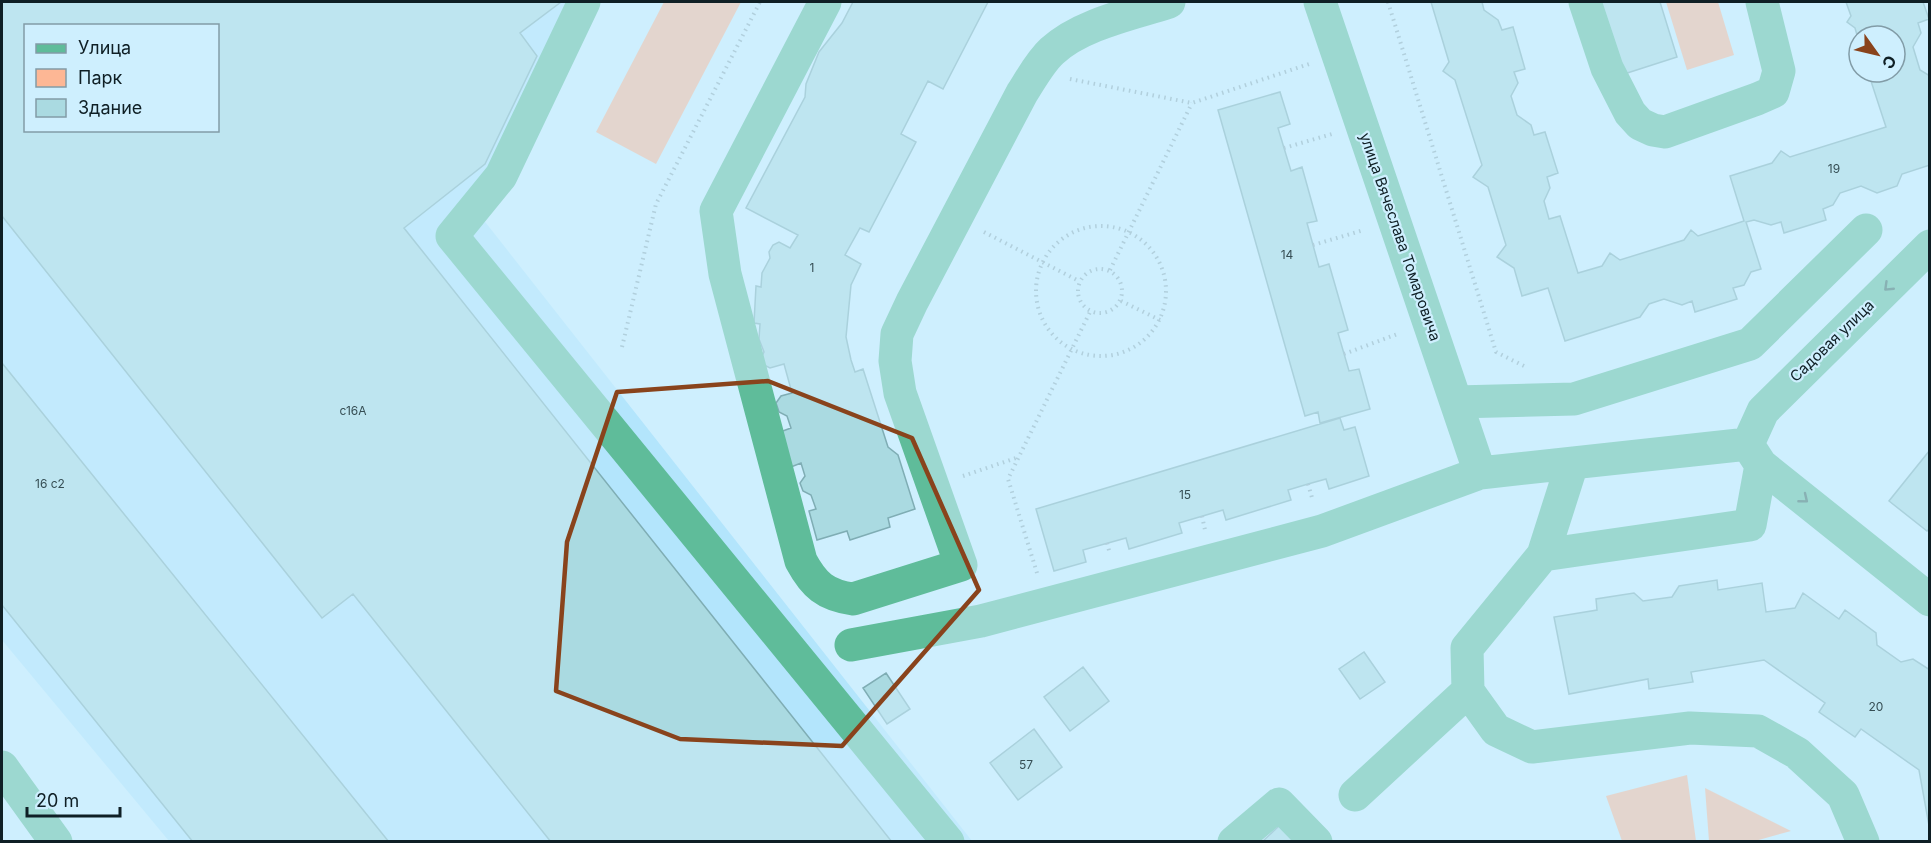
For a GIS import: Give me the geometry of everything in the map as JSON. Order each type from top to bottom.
[{"type":"street","points":[[584,2],[501,177],[452,236],[948,842]]},
{"type":"street","points":[[825,2],[717,212],[725,274],[801,561],[820,587],[835,596],[853,599],[961,565],[900,393],[895,361],[897,334],[956,218],[1034,72],[1051,52],[1069,38],[1095,26],[1169,2]]},
{"type":"street","name":"улица Вячеслава Томаровича","points":[[1320,2],[1480,473]]},
{"type":"street","points":[[1585,2],[1607,68],[1630,112],[1640,124],[1665,132],[1773,92],[1779,71],[1762,2]]},
{"type":"street","points":[[1456,402],[1574,399],[1750,344],[1866,230]]},
{"type":"street","name":"Садовая улица","points":[[1543,555],[1750,525],[1754,455],[1763,411],[1929,246]]},
{"type":"street","points":[[851,645],[981,621],[1322,531],[1480,473],[1572,464],[1754,455],[1929,600]]},
{"type":"street","points":[[1572,464],[1543,555],[1467,648],[1468,692],[1496,730],[1532,747],[1690,728],[1758,731],[1797,753],[1843,795],[1863,842]]},
{"type":"street","points":[[1355,795],[1468,692]]},
{"type":"street","points":[[2,767],[56,842]]},
{"type":"street","points":[[1234,842],[1278,804],[1316,842]]},
{"type":"path","points":[[622,347],[656,204],[760,2]]},
{"type":"path","points":[[1388,2],[1496,352],[1537,373],[1545,400]]},
{"type":"path","points":[[1034,72],[1192,103],[1338,55]]},
{"type":"path","points":[[1110,270],[1192,103]]},
{"type":"path","points":[[1284,148],[1362,125]]},
{"type":"path","points":[[956,218],[1079,281]]},
{"type":"path","points":[[1313,246],[1395,220]]},
{"type":"path","points":[[1104,225],[1130,232],[1151,248],[1163,269],[1166,294],[1160,320],[1144,340],[1122,353],[1098,356],[1072,350],[1051,334],[1039,312],[1035,287],[1042,262],[1058,242],[1079,229],[1104,225]]},
{"type":"path","points":[[1092,269],[1110,270],[1122,284],[1121,301],[1107,313],[1089,312],[1078,299],[1079,281],[1092,269]]},
{"type":"path","points":[[1121,301],[1160,320]]},
{"type":"path","points":[[1048,603],[1008,479],[1089,312]]},
{"type":"path","points":[[1344,354],[1429,322]]},
{"type":"path","points":[[933,486],[1019,457]]},
{"type":"highlighted area","points":[[768,381],[912,438],[979,590],[842,746],[680,739],[556,691],[567,542],[617,392]]},
{"type":"shaded area","points":[[2,2],[600,2],[482,218],[972,841],[169,841],[2,640]]},
{"type":"green space","points":[[664,2],[741,2],[656,164],[596,132]]},
{"type":"green space","points":[[1666,2],[1718,2],[1734,55],[1687,70]]},
{"type":"green space","points":[[1687,775],[1696,841],[1622,841],[1606,796]]},
{"type":"green space","points":[[1705,788],[1791,831],[1755,841],[1709,841]]},
{"type":"building","points":[[2,2],[561,2],[520,33],[537,56],[485,164],[404,228],[892,842],[551,842],[353,594],[322,618],[2,216]]},
{"type":"building","points":[[853,2],[988,2],[943,89],[928,81],[901,134],[916,142],[869,232],[860,228],[845,255],[861,264],[851,285],[846,337],[851,360],[855,372],[863,369],[888,447],[898,455],[915,509],[888,518],[890,527],[850,540],[847,531],[817,540],[809,511],[816,509],[811,495],[803,491],[800,483],[805,476],[801,463],[791,467],[780,432],[791,428],[787,416],[779,412],[776,403],[781,396],[792,393],[784,364],[770,368],[764,365],[761,358],[764,352],[759,339],[760,324],[754,323],[756,286],[761,287],[762,273],[770,258],[769,252],[773,245],[779,242],[790,248],[798,235],[746,208],[805,97],[806,84],[819,52],[842,23]]},
{"type":"building","points":[[1431,2],[1482,2],[1484,10],[1498,20],[1502,30],[1513,27],[1525,69],[1514,72],[1518,83],[1511,96],[1517,115],[1531,125],[1534,135],[1545,132],[1558,173],[1547,177],[1550,188],[1544,201],[1549,219],[1560,216],[1578,273],[1602,266],[1610,253],[1620,260],[1684,240],[1691,230],[1698,236],[1744,221],[1730,176],[1772,163],[1781,151],[1790,157],[1886,127],[1872,84],[1907,84],[1907,24],[1850,24],[1847,22],[1851,16],[1846,2],[1923,2],[1929,19],[1918,23],[1921,33],[1913,47],[1920,70],[1930,76],[1930,165],[1902,174],[1897,186],[1877,193],[1861,186],[1840,193],[1833,205],[1823,209],[1826,220],[1784,233],[1781,222],[1771,225],[1754,220],[1746,222],[1761,269],[1751,272],[1744,285],[1733,288],[1737,299],[1695,312],[1692,301],[1682,305],[1664,299],[1649,304],[1640,317],[1565,341],[1548,288],[1522,296],[1514,268],[1497,257],[1506,245],[1488,187],[1473,177],[1482,165],[1455,80],[1443,71],[1449,62]]},
{"type":"building","points":[[1599,2],[1660,2],[1677,57],[1621,75]]},
{"type":"building","points":[[1280,92],[1290,124],[1278,128],[1291,171],[1302,167],[1317,221],[1307,223],[1319,267],[1329,264],[1348,330],[1338,333],[1349,371],[1359,369],[1370,409],[1320,423],[1318,412],[1305,416],[1218,110]]},
{"type":"building","points":[[2,363],[389,842],[193,842],[2,605]]},
{"type":"building","points":[[1340,418],[1344,430],[1355,427],[1369,476],[1329,489],[1326,479],[1288,490],[1291,500],[1226,520],[1223,510],[1179,523],[1182,533],[1129,549],[1126,538],[1083,550],[1086,562],[1054,571],[1036,509]]},
{"type":"building","points":[[1930,450],[1930,528],[1927,531],[1889,501]]},
{"type":"building","points":[[1717,580],[1718,590],[1762,583],[1766,612],[1795,608],[1803,593],[1839,619],[1845,610],[1876,633],[1877,645],[1901,662],[1913,659],[1930,670],[1930,831],[1919,770],[1861,729],[1855,737],[1819,712],[1825,703],[1764,660],[1691,672],[1693,682],[1649,689],[1648,679],[1569,694],[1554,617],[1597,610],[1596,599],[1634,593],[1643,601],[1672,597],[1679,586]]},
{"type":"building","points":[[1364,652],[1385,682],[1360,699],[1339,669]]},
{"type":"building","points":[[1083,667],[1109,701],[1070,731],[1044,697]]},
{"type":"building","points":[[886,673],[910,709],[887,724],[863,688]]},
{"type":"building","points":[[1034,729],[1062,767],[1018,800],[990,763]]},
{"type":"building","points":[[1281,824],[1298,842],[1262,842]]}]
